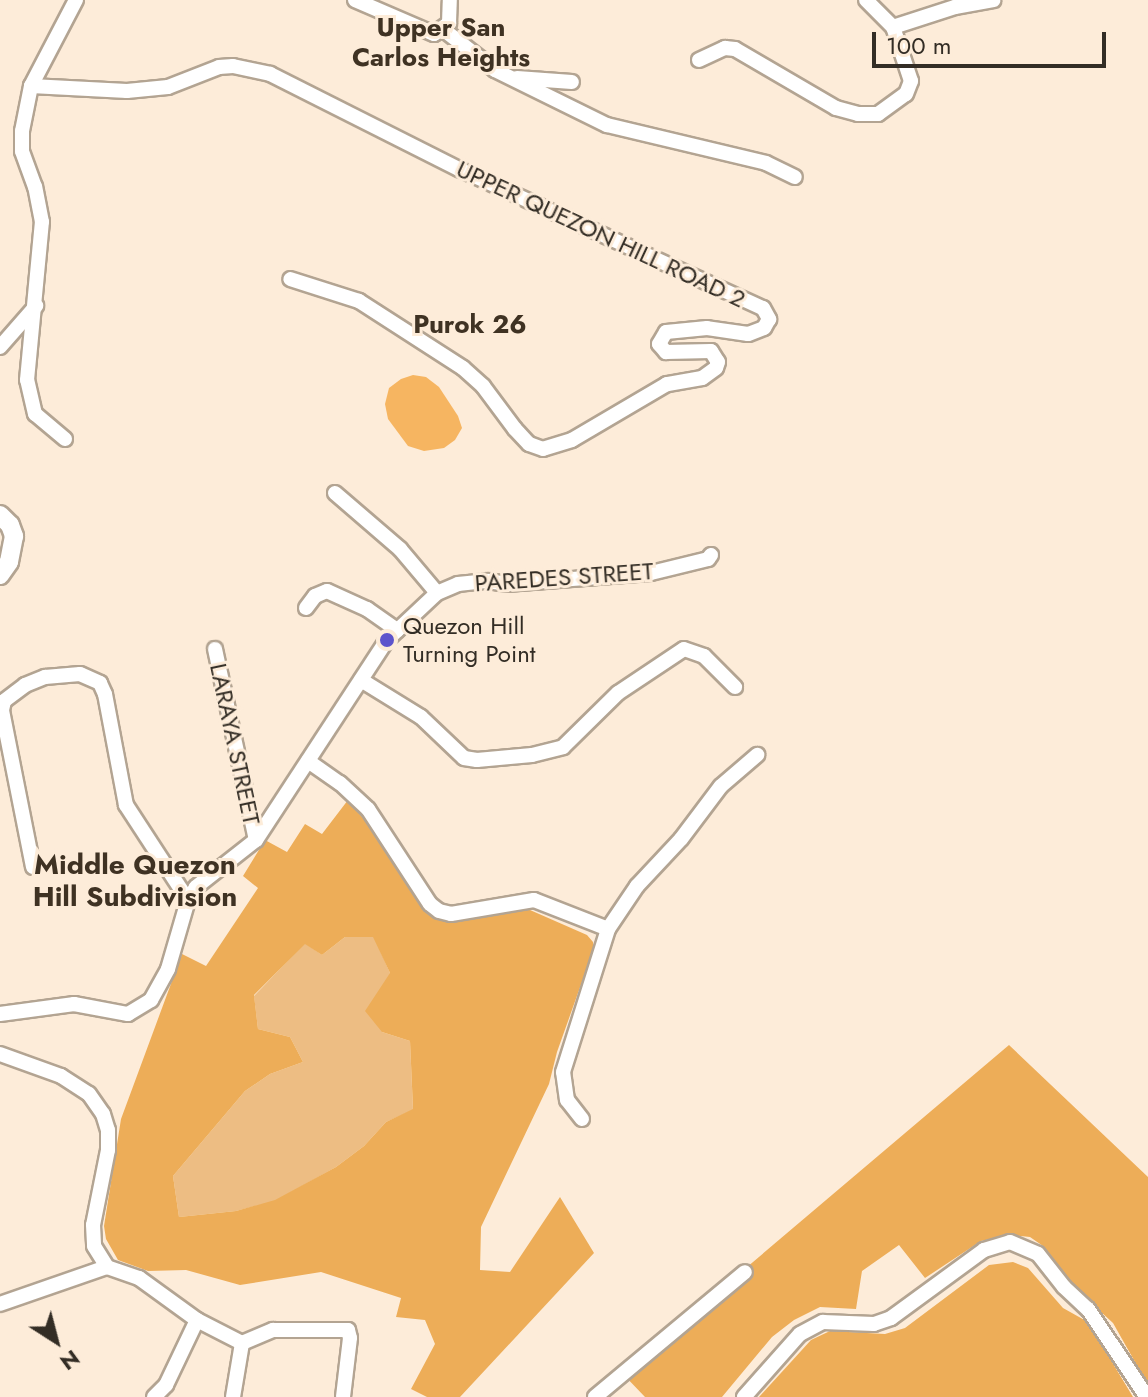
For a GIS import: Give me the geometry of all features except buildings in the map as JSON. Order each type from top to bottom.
[{"type":"street","points":[[65,439],[35,414],[27,380],[42,222],[35,187],[22,151],[25,107],[31,86],[76,0]]},
{"type":"street","points":[[355,0],[434,34],[444,30],[449,23],[450,0]]},
{"type":"street","points":[[699,60],[725,48],[735,49],[836,108],[858,114],[878,114],[906,94],[911,81],[893,27],[866,0]]},
{"type":"street","points":[[893,27],[955,7],[993,0]]},
{"type":"street","points":[[444,30],[505,76],[607,125],[766,163],[795,177]]},
{"type":"street","name":"UPPER QUEZON HILL ROAD 2","points":[[31,86],[127,91],[168,87],[233,66],[270,74],[485,182],[763,308],[769,319],[764,328],[748,334],[707,328],[666,332],[659,344],[666,352],[711,351],[718,362],[716,368],[702,378],[667,384],[572,440],[543,449],[529,444],[483,386],[463,368],[359,301],[290,279]]},
{"type":"street","points":[[505,76],[572,82]]},
{"type":"street","points":[[0,347],[36,306]]},
{"type":"street","points":[[335,493],[400,549],[437,593]]},
{"type":"street","points":[[0,515],[10,525],[14,536],[9,562],[0,575]]},
{"type":"street","name":"PAREDES STREET","points":[[188,900],[207,877],[256,840],[397,630],[437,593],[458,584],[488,581],[507,584],[651,573],[708,559],[711,555]]},
{"type":"street","points":[[306,608],[315,596],[327,591],[367,609],[397,630]]},
{"type":"street","name":"LARAYA STREET","points":[[215,649],[256,840]]},
{"type":"street","points":[[361,680],[421,717],[464,758],[477,760],[532,755],[563,747],[618,693],[684,649],[704,656],[735,687]]},
{"type":"street","points":[[0,1014],[74,1004],[118,1015],[139,1009],[151,1000],[168,969],[188,900],[126,805],[105,694],[100,683],[80,674],[35,680],[14,692],[2,710],[33,867]]},
{"type":"street","points":[[582,1119],[567,1100],[563,1072],[608,929],[637,886],[681,839],[721,786],[757,755]]},
{"type":"street","points":[[308,761],[340,783],[368,809],[430,904],[439,911],[451,914],[534,900],[608,929]]},
{"type":"street","points":[[0,1054],[61,1076],[89,1094],[103,1114],[108,1130],[108,1150],[93,1225],[94,1246],[107,1267],[149,1283],[197,1320],[242,1343],[273,1330],[348,1330],[350,1338],[343,1397]]},
{"type":"street","points":[[744,1397],[800,1334],[823,1322],[874,1324],[891,1318],[984,1250],[1010,1242],[1038,1254],[1070,1293],[1088,1309],[1147,1397]]},
{"type":"street","points":[[0,1304],[107,1267]]},
{"type":"street","points":[[595,1397],[745,1272]]},
{"type":"street","points":[[154,1397],[166,1385],[197,1320]]},
{"type":"street","points":[[233,1397],[242,1343]]},
{"type":"shaded area","points":[[413,375],[426,377],[439,387],[458,416],[462,428],[455,440],[444,448],[424,451],[408,446],[388,419],[385,404],[389,388]]},
{"type":"shaded area","points":[[348,800],[388,848],[429,912],[453,921],[498,911],[530,910],[587,935],[593,942],[594,948],[557,1052],[549,1084],[481,1227],[480,1270],[510,1272],[560,1197],[594,1253],[460,1397],[427,1397],[411,1389],[435,1344],[425,1320],[396,1317],[401,1298],[321,1272],[240,1285],[186,1270],[148,1271],[118,1260],[106,1239],[104,1226],[121,1119],[182,954],[206,966],[258,888],[243,876],[265,840],[287,852],[305,824],[322,834]],"holes":[[[345,937],[373,937],[390,973],[365,1011],[382,1032],[410,1041],[413,1109],[386,1122],[364,1146],[336,1167],[275,1200],[236,1211],[179,1217],[173,1176],[245,1091],[270,1074],[303,1062],[290,1037],[258,1029],[254,995],[305,944],[322,955]]]},
{"type":"shaded area","points":[[345,937],[374,937],[390,973],[382,1032],[410,1041],[413,1110],[386,1122],[364,1146],[336,1167],[275,1201],[236,1211],[179,1217],[173,1176],[245,1091],[270,1074],[303,1062],[290,1037],[258,1029],[254,996],[305,943],[322,955]]},
{"type":"shaded area","points":[[1009,1045],[1148,1177],[1148,1385],[1113,1323],[1066,1280],[1043,1246],[1030,1237],[1010,1235],[981,1241],[925,1278],[899,1245],[862,1271],[856,1309],[820,1307],[794,1320],[772,1337],[722,1397],[645,1397],[622,1373]]},
{"type":"shaded area","points":[[1013,1262],[1028,1268],[1063,1308],[1088,1322],[1133,1397],[759,1397],[811,1340],[830,1331],[885,1334],[905,1328],[989,1265]]},
{"type":"place","name":"Quezon Hill Turning Point","points":[[387,640]]},
{"type":"district","name":"Upper San Carlos Heights","points":[[441,43]]},
{"type":"district","name":"Purok 26","points":[[470,325]]},
{"type":"district","name":"Middle Quezon Hill Subdivision","points":[[135,881]]}]
